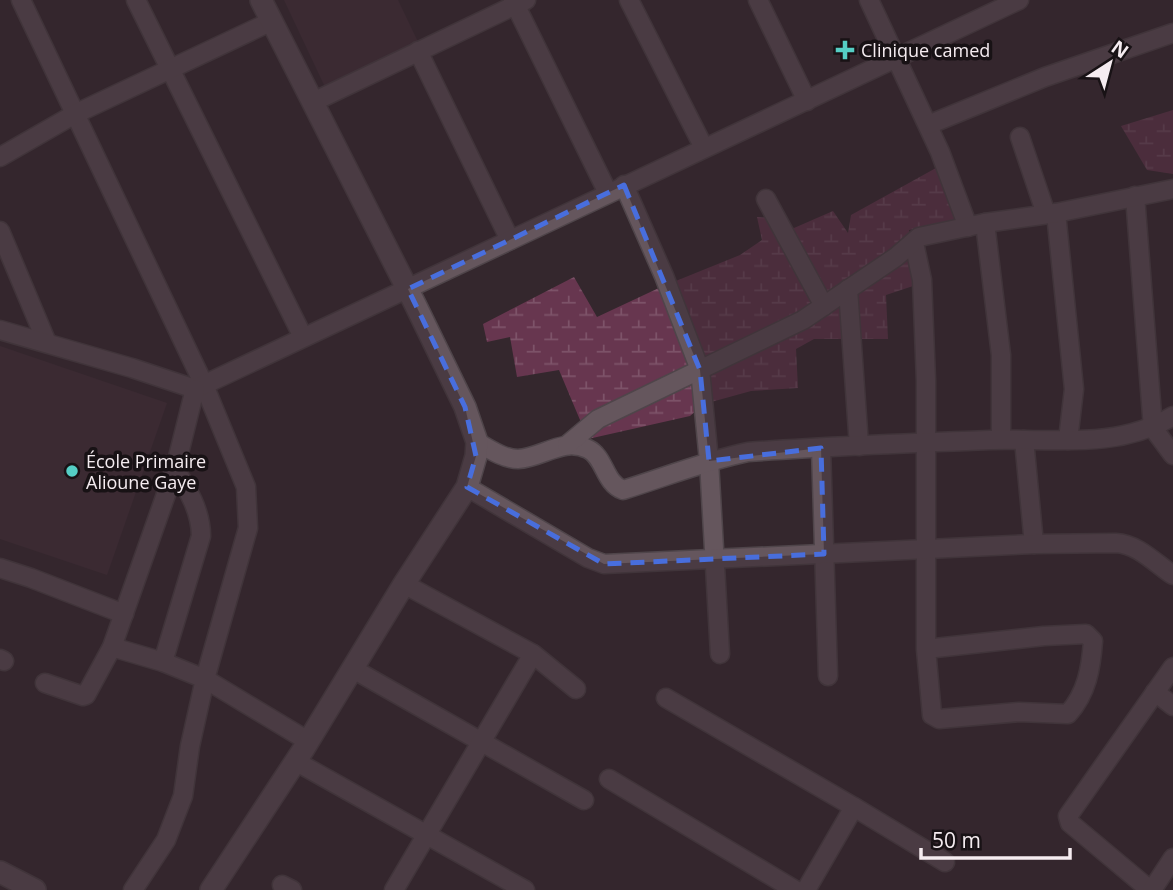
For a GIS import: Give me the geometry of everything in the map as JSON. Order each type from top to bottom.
[{"type":"street","points":[[21,0],[246,487],[248,528],[205,679],[190,746],[183,796],[166,839],[134,890]]},
{"type":"street","points":[[136,0],[303,337]]},
{"type":"street","points":[[211,890],[467,487],[477,442],[465,407],[408,289],[261,0]]},
{"type":"street","points":[[629,0],[704,148]]},
{"type":"street","points":[[758,0],[807,101]]},
{"type":"street","points":[[869,0],[976,225],[1001,355],[1001,439]]},
{"type":"street","points":[[0,330],[200,387],[897,59],[990,6],[1019,0]]},
{"type":"street","points":[[313,102],[518,2],[616,189],[700,370],[709,461],[720,654]]},
{"type":"street","points":[[0,157],[75,114],[272,21]]},
{"type":"street","points":[[928,125],[1045,77],[1173,33]]},
{"type":"street","points":[[418,51],[510,240]]},
{"type":"street","points":[[1020,137],[1051,214],[1074,388],[1068,440]]},
{"type":"street","points":[[567,445],[598,419],[803,320],[919,237],[1173,189]]},
{"type":"street","points":[[1135,196],[1153,428],[1173,455]]},
{"type":"street","points":[[766,199],[824,306]]},
{"type":"street","points":[[0,231],[47,343]]},
{"type":"street","points":[[914,243],[922,280],[926,381],[926,649],[932,715],[1019,712],[1064,715],[1071,712],[1086,687],[1093,641],[1086,635],[1044,636],[926,649]]},
{"type":"street","points":[[848,289],[859,446]]},
{"type":"street","points":[[45,683],[86,695],[112,648],[175,469],[200,387]]},
{"type":"street","points":[[477,442],[497,453],[518,458],[567,445],[586,448],[594,453],[615,487],[623,490],[709,461],[748,452],[1001,439],[1105,438],[1153,428],[1173,416]]},
{"type":"street","points":[[1024,440],[1034,544]]},
{"type":"street","points":[[821,448],[828,676]]},
{"type":"street","points":[[163,662],[201,536],[201,523],[190,493],[175,469]]},
{"type":"street","points":[[467,487],[588,558],[604,564],[1034,544],[1124,543],[1173,575]]},
{"type":"street","points":[[0,568],[124,614]]},
{"type":"street","points":[[404,584],[533,654],[576,689]]},
{"type":"street","points":[[112,648],[163,662],[205,679],[308,741]]},
{"type":"street","points":[[394,890],[533,654]]},
{"type":"street","points":[[1173,667],[1068,816],[1070,823],[1151,890],[1173,858]]},
{"type":"street","points":[[353,669],[584,800]]},
{"type":"street","points":[[1155,692],[1173,706]]},
{"type":"street","points":[[666,698],[945,862]]},
{"type":"street","points":[[295,761],[525,890]]},
{"type":"street","points":[[609,779],[795,890]]},
{"type":"street","points":[[806,890],[854,807]]},
{"type":"street","points":[[0,872],[35,890]]},
{"type":"highlighted area","points":[[624,185],[700,370],[709,461],[821,448],[824,554],[604,564],[467,487],[476,456],[465,407],[408,289]]},
{"type":"shaded area","points":[[284,0],[398,0],[419,44],[325,87]]},
{"type":"shaded area","name":"École Primaire Alioune Gaye","points":[[0,346],[167,403],[107,575],[0,539]]},
{"type":"green space","points":[[1173,110],[1173,174],[1147,170],[1121,126]]},
{"type":"green space","points":[[936,168],[956,221],[909,230],[913,286],[886,295],[888,339],[814,339],[796,349],[798,388],[751,391],[704,404],[690,416],[588,439],[559,370],[517,377],[510,337],[487,342],[483,324],[574,277],[597,317],[740,255],[762,240],[757,217],[772,218],[794,228],[833,211],[848,233],[851,215]]},
{"type":"place","name":"Clinique camed","points":[[845,50]]},
{"type":"place","name":"École Primaire Alioune Gaye","points":[[72,471]]}]
